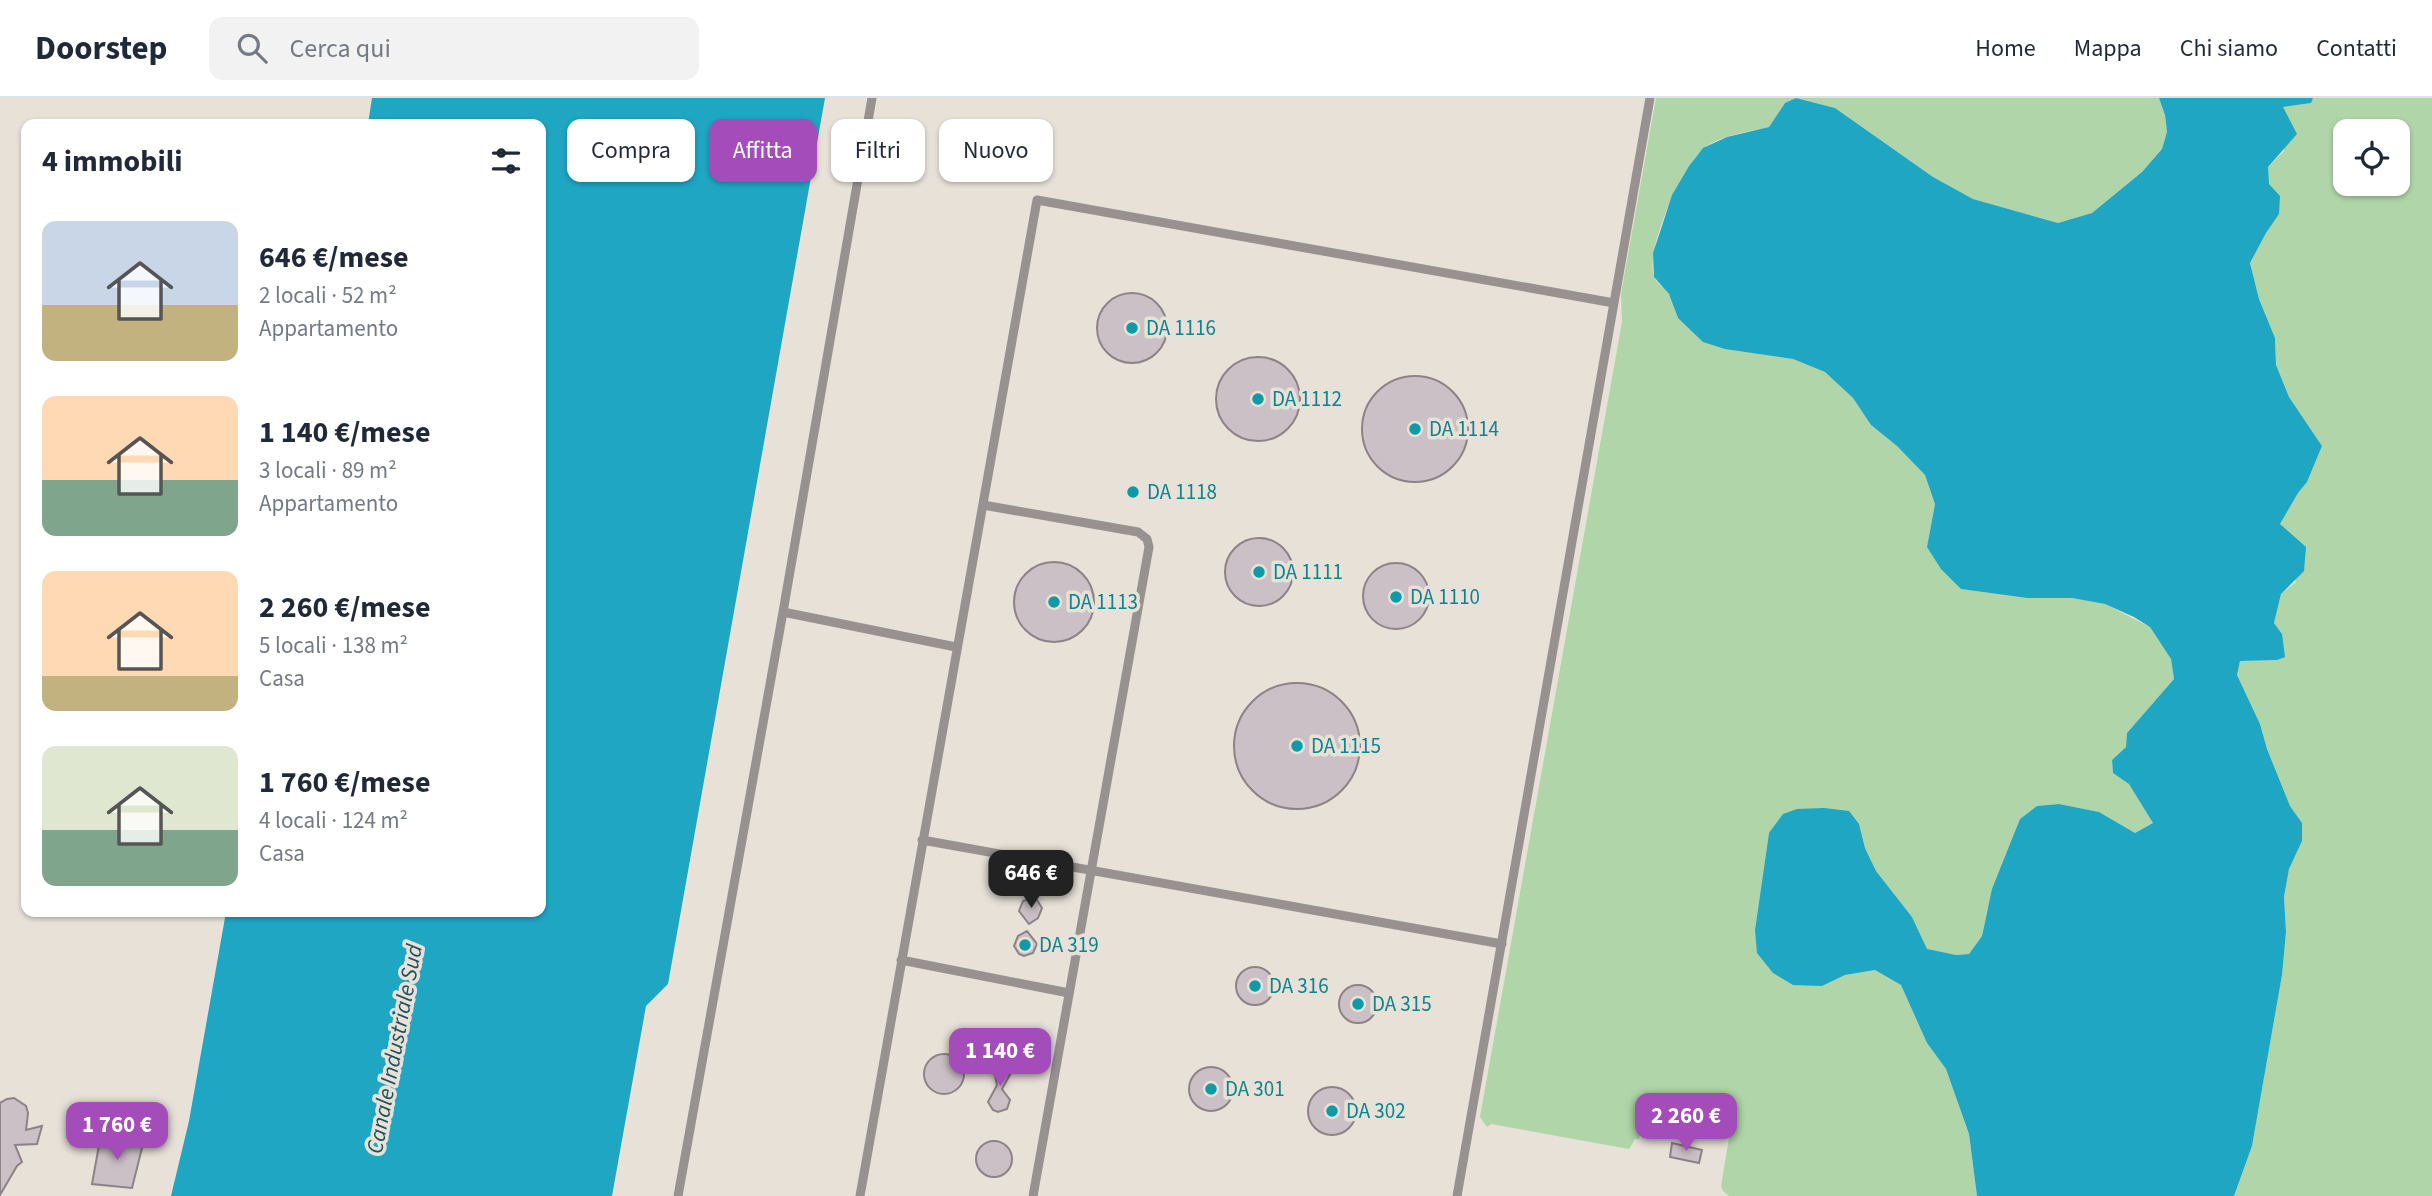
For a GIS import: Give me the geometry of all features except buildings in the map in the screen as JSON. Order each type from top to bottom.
[{"type":"lane","points":[[678,1196],[872,98]]},
{"type":"lane","points":[[1457,1196],[1650,98]]},
{"type":"lane","points":[[860,1196],[1037,200],[1614,303]]},
{"type":"lane","points":[[983,505],[1138,532],[1147,539],[1149,547],[1033,1196]]},
{"type":"lane","points":[[783,612],[956,647]]},
{"type":"lane","points":[[922,840],[1502,944]]},
{"type":"lane","points":[[901,960],[1069,993]]},
{"type":"green space","points":[[1656,98],[1796,98],[1785,103],[1769,127],[1726,137],[1703,149],[1675,190],[1660,229],[1653,264],[1654,277],[1670,296],[1678,318],[1767,354],[1793,359],[1825,372],[1853,398],[1871,425],[1897,446],[1925,475],[1935,504],[1927,547],[1961,589],[2027,598],[2072,598],[2105,604],[2150,627],[2171,659],[2174,679],[2127,733],[2126,747],[2112,760],[2113,773],[2129,783],[2153,823],[2135,833],[2099,812],[2059,804],[2037,806],[2020,819],[1987,911],[1982,936],[1969,954],[1956,955],[1927,950],[1912,917],[1876,871],[1865,848],[1859,824],[1769,833],[1755,930],[1822,986],[1845,975],[1875,970],[1901,985],[1927,1043],[1946,1069],[1969,1134],[1977,1196],[1729,1196],[1721,1186],[1732,1120],[1730,1114],[1651,1099],[1645,1105],[1639,1139],[1635,1139],[1629,1149],[1491,1124],[1487,1127],[1480,1117],[1622,322],[1621,294]]},
{"type":"green space","points":[[1796,98],[2159,98],[2167,133],[2162,149],[2142,172],[2092,213],[2058,223],[1973,199],[1933,177],[1835,108]]},
{"type":"green space","points":[[2313,98],[2432,98],[2432,1196],[2234,1196],[2252,1146],[2282,975],[2286,932],[2284,897],[2289,869],[2302,841],[2302,823],[2290,806],[2260,724],[2237,675],[2240,661],[2277,660],[2282,634],[2274,623],[2281,594],[2296,582],[2280,524],[2307,482],[2322,446],[2289,397],[2276,365],[2275,338],[2259,299],[2250,263],[2279,213],[2268,184],[2268,167],[2284,151],[2283,107],[2310,103]]},
{"type":"water","name":"Canale Industriale Sud","points":[[372,98],[825,98],[817,143],[817,119],[709,119],[709,182],[810,182],[668,984],[646,1006],[612,1196],[171,1196],[189,1121],[225,917],[546,917],[546,119],[369,119]]},
{"type":"water","points":[[1796,98],[1835,108],[1933,177],[1973,199],[2058,223],[2092,213],[2142,172],[2162,149],[2167,132],[2159,98],[2313,98],[2311,103],[2283,107],[2297,134],[2268,167],[2269,184],[2280,196],[2279,214],[2250,263],[2259,299],[2275,338],[2276,365],[2289,397],[2322,446],[2307,482],[2280,524],[2306,547],[2304,571],[2281,594],[2274,623],[2282,634],[2285,657],[2277,660],[2240,661],[2237,675],[2260,724],[2290,806],[2302,823],[2302,841],[2289,869],[2284,897],[2286,932],[2282,975],[2252,1146],[2234,1196],[1977,1196],[1969,1134],[1946,1069],[1927,1043],[1901,985],[1875,970],[1845,975],[1822,986],[1793,985],[1773,973],[1757,953],[1755,930],[1769,833],[1783,814],[1797,809],[1824,808],[1849,811],[1859,824],[1865,848],[1876,871],[1912,917],[1927,949],[1956,955],[1969,954],[1982,936],[1992,889],[2020,819],[2037,806],[2059,804],[2099,812],[2135,833],[2153,823],[2129,784],[2113,773],[2112,760],[2126,747],[2127,733],[2174,679],[2171,659],[2150,627],[2105,604],[2072,598],[2027,598],[1961,589],[1941,569],[1927,547],[1935,504],[1925,475],[1897,446],[1871,425],[1853,398],[1825,372],[1793,359],[1725,349],[1703,342],[1678,318],[1669,294],[1654,277],[1653,253],[1672,195],[1703,148],[1727,137],[1769,127],[1785,103]]},
{"type":"place","name":"DA 1116","points":[[1132,328]]},
{"type":"place","name":"DA 1112","points":[[1258,399]]},
{"type":"place","name":"DA 1114","points":[[1415,429]]},
{"type":"place","name":"DA 1118","points":[[1133,492]]},
{"type":"place","name":"DA 1111","points":[[1259,572]]},
{"type":"place","name":"DA 1110","points":[[1396,597]]},
{"type":"place","name":"DA 1113","points":[[1054,602]]},
{"type":"place","name":"DA 1115","points":[[1297,746]]},
{"type":"place","name":"DA 319","points":[[1025,945]]},
{"type":"place","name":"DA 316","points":[[1255,986]]},
{"type":"place","name":"DA 315","points":[[1358,1004]]},
{"type":"place","name":"DA 301","points":[[1211,1089]]},
{"type":"place","name":"DA 302","points":[[1332,1111]]}]
